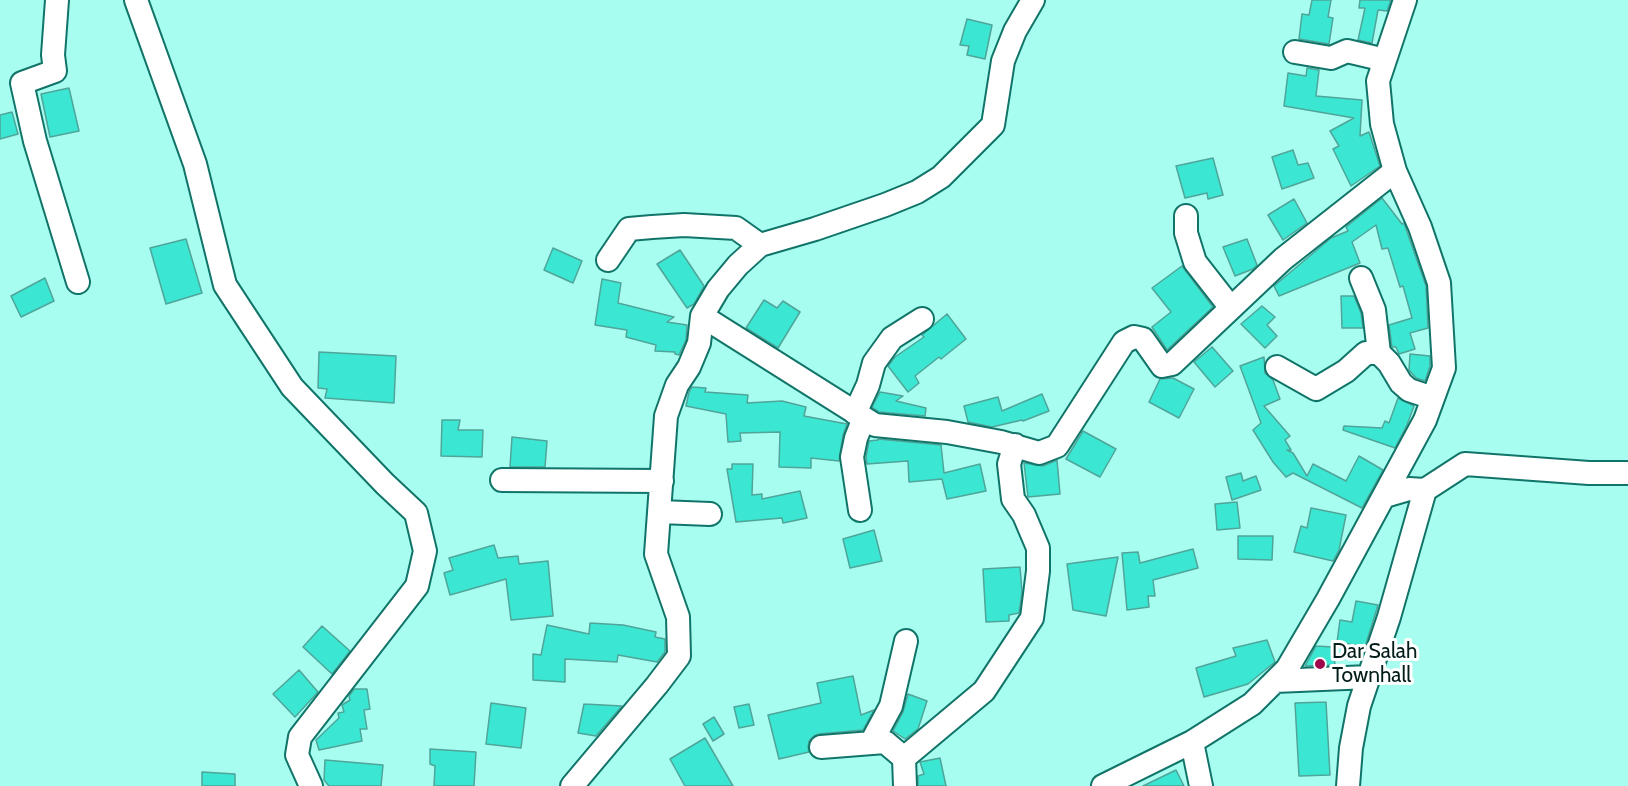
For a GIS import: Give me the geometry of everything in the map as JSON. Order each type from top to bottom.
[{"type":"street","points":[[57,0],[55,71],[22,83],[35,141],[78,282]]},
{"type":"street","points":[[136,0],[195,164],[225,285],[292,387],[416,513],[425,551],[417,586],[300,736],[297,755],[311,786]]},
{"type":"street","points":[[572,786],[679,656],[678,617],[656,554],[666,416],[677,385],[689,367],[699,343],[702,316],[718,289],[738,264],[760,245],[885,205],[917,192],[941,177],[993,125],[1003,61],[1015,31],[1033,0]]},
{"type":"street","points":[[1103,786],[1192,742],[1252,704],[1287,669],[1328,599],[1425,420],[1444,368],[1439,283],[1420,227],[1395,171],[1382,124],[1378,81],[1405,0]]},
{"type":"street","points":[[1295,52],[1331,58],[1347,51],[1385,60]]},
{"type":"street","points":[[702,316],[875,425],[947,432],[1015,445],[1039,453],[1058,447],[1124,342],[1134,337],[1143,339],[1162,366],[1172,364],[1283,260],[1395,171]]},
{"type":"street","points":[[1186,216],[1186,233],[1196,262],[1231,308]]},
{"type":"street","points":[[608,260],[629,229],[652,226],[736,228],[760,245]]},
{"type":"street","points":[[1361,278],[1374,310],[1379,353],[1389,363],[1401,383],[1409,390],[1433,398]]},
{"type":"street","points":[[860,510],[852,457],[874,363],[892,338],[922,319]]},
{"type":"street","points":[[1277,366],[1316,388],[1346,371],[1366,353],[1379,353]]},
{"type":"street","points":[[904,758],[984,691],[1032,618],[1038,571],[1038,548],[1024,515],[1013,499],[1008,464],[1015,445]]},
{"type":"street","points":[[1385,496],[1409,489],[1425,490],[1465,464],[1589,473],[1628,473]]},
{"type":"street","points":[[502,480],[662,481]]},
{"type":"street","points":[[1348,786],[1351,748],[1359,706],[1389,616],[1425,490]]},
{"type":"street","points":[[660,512],[710,513]]},
{"type":"street","points":[[872,743],[891,706],[906,641]]},
{"type":"street","points":[[1275,681],[1369,677]]},
{"type":"street","points":[[821,747],[885,742],[904,758],[905,786]]},
{"type":"street","points":[[1192,742],[1201,786]]},
{"type":"building","points":[[1312,0],[1331,0],[1328,17],[1333,18],[1329,44],[1299,39],[1302,14],[1309,15]]},
{"type":"building","points":[[1360,0],[1391,0],[1387,11],[1378,10],[1372,43],[1358,40],[1365,8],[1359,8]]},
{"type":"building","points":[[967,19],[992,25],[985,59],[967,55],[969,46],[960,45]]},
{"type":"building","points":[[1307,68],[1319,70],[1316,96],[1362,100],[1360,136],[1369,132],[1380,166],[1351,186],[1333,149],[1339,146],[1330,131],[1354,118],[1284,106],[1288,73],[1306,76]]},
{"type":"building","points":[[69,88],[79,131],[50,137],[41,94]]},
{"type":"building","points":[[12,112],[18,134],[0,139],[0,115]]},
{"type":"building","points":[[1293,150],[1298,165],[1308,163],[1314,178],[1282,189],[1272,157]]},
{"type":"building","points":[[1213,158],[1223,195],[1208,199],[1207,193],[1185,198],[1176,166]]},
{"type":"building","points":[[1382,198],[1402,224],[1404,223],[1426,286],[1428,328],[1410,333],[1415,349],[1399,354],[1396,347],[1392,347],[1389,325],[1412,318],[1403,286],[1400,287],[1388,248],[1382,249],[1376,225],[1352,242],[1360,263],[1279,296],[1274,286],[1331,238],[1348,231],[1346,227]]},
{"type":"building","points":[[1294,199],[1307,223],[1283,240],[1268,215]]},
{"type":"building","points":[[186,239],[202,293],[166,304],[150,248]]},
{"type":"building","points":[[1247,239],[1257,265],[1235,276],[1223,247]]},
{"type":"building","points":[[553,248],[582,261],[573,283],[544,270]]},
{"type":"building","points":[[680,250],[704,286],[694,304],[687,308],[657,264]]},
{"type":"building","points":[[1182,266],[1213,307],[1167,350],[1152,327],[1171,312],[1152,288]]},
{"type":"building","points":[[45,278],[54,301],[21,317],[11,296]]},
{"type":"building","points":[[602,279],[621,283],[618,303],[674,317],[667,322],[687,325],[686,340],[679,355],[675,352],[655,351],[656,345],[626,337],[627,330],[595,325]]},
{"type":"building","points":[[1341,296],[1354,296],[1361,313],[1363,328],[1342,328]]},
{"type":"building","points":[[764,300],[777,308],[783,301],[800,312],[778,348],[746,328]]},
{"type":"building","points":[[1262,306],[1275,317],[1267,325],[1277,336],[1265,348],[1241,324]]},
{"type":"building","points":[[947,314],[966,339],[915,376],[919,383],[908,392],[888,366],[895,357],[924,337],[922,335]]},
{"type":"building","points":[[1212,347],[1233,371],[1215,387],[1194,362]]},
{"type":"building","points":[[319,352],[396,356],[394,403],[325,398],[327,389],[318,388]]},
{"type":"building","points":[[1410,354],[1430,356],[1430,366],[1425,381],[1416,378],[1409,370]]},
{"type":"building","points":[[1264,357],[1265,373],[1273,380],[1280,399],[1264,406],[1290,436],[1285,440],[1291,450],[1287,450],[1293,453],[1307,476],[1313,464],[1346,481],[1359,456],[1383,470],[1362,508],[1293,473],[1286,477],[1273,462],[1253,430],[1261,423],[1240,366]]},
{"type":"building","points":[[1173,378],[1194,389],[1179,418],[1149,402],[1160,379]]},
{"type":"building","points":[[692,387],[706,388],[705,392],[748,395],[747,403],[782,401],[806,407],[804,416],[847,424],[839,461],[811,458],[811,468],[779,467],[780,432],[740,433],[741,441],[728,442],[726,414],[686,406]]},
{"type":"building","points":[[880,392],[903,396],[896,401],[926,408],[925,416],[879,412],[872,407]]},
{"type":"building","points":[[1042,394],[1049,411],[1023,421],[992,427],[968,422],[964,406],[998,397],[1002,411]]},
{"type":"building","points":[[1398,398],[1414,406],[1395,448],[1343,430],[1344,426],[1382,428],[1385,421],[1389,423]]},
{"type":"building","points":[[442,420],[460,420],[458,430],[483,430],[482,457],[441,456]]},
{"type":"building","points":[[1083,431],[1116,449],[1100,477],[1066,459]]},
{"type":"building","points":[[512,437],[547,441],[545,467],[510,467]]},
{"type":"building","points":[[878,439],[941,445],[944,473],[980,464],[986,491],[947,499],[942,479],[909,482],[908,461],[867,464],[869,441]]},
{"type":"building","points":[[1057,460],[1060,494],[1028,497],[1024,463],[1043,466]]},
{"type":"building","points":[[732,464],[753,464],[752,495],[762,494],[762,499],[800,491],[807,518],[783,523],[782,518],[736,522],[727,469],[732,469]]},
{"type":"building","points":[[1241,473],[1243,481],[1256,476],[1261,490],[1232,500],[1226,477]]},
{"type":"building","points":[[1237,502],[1240,528],[1217,530],[1215,504]]},
{"type":"building","points":[[1311,508],[1346,515],[1339,550],[1333,561],[1294,552],[1301,526],[1307,528]]},
{"type":"building","points":[[874,530],[882,561],[850,568],[843,539]]},
{"type":"building","points":[[1238,536],[1273,536],[1272,560],[1238,559]]},
{"type":"building","points":[[494,545],[498,558],[518,556],[519,564],[548,561],[553,616],[511,620],[506,579],[450,595],[444,573],[453,570],[449,558]]},
{"type":"building","points":[[1193,549],[1198,568],[1153,580],[1155,596],[1148,596],[1149,607],[1127,610],[1122,553],[1138,552],[1140,563]]},
{"type":"building","points":[[1118,557],[1106,616],[1073,610],[1067,564]]},
{"type":"building","points":[[1020,567],[1022,592],[1019,613],[1009,615],[1009,621],[986,622],[983,569]]},
{"type":"building","points":[[1356,601],[1378,605],[1365,647],[1337,642],[1340,620],[1352,622]]},
{"type":"building","points":[[590,623],[623,625],[656,632],[655,637],[665,639],[665,652],[657,662],[618,655],[617,662],[565,659],[565,682],[533,680],[533,654],[541,655],[547,625],[589,634]]},
{"type":"building","points":[[322,626],[350,651],[332,674],[303,647]]},
{"type":"building","points":[[1267,640],[1275,662],[1248,684],[1204,697],[1196,668],[1236,656],[1233,648]]},
{"type":"building","name":"Dar Salah Townhall","points":[[1316,646],[1333,647],[1335,665],[1305,666]]},
{"type":"building","points":[[299,670],[318,692],[295,717],[273,694]]},
{"type":"building","points":[[853,676],[861,715],[874,710],[863,730],[819,734],[809,741],[809,752],[779,759],[768,715],[821,703],[817,683]]},
{"type":"building","points":[[354,689],[367,689],[370,709],[364,710],[367,729],[360,729],[362,741],[319,750],[316,740],[339,718],[338,713],[344,712],[342,705],[350,700],[349,696]]},
{"type":"building","points":[[908,694],[927,701],[918,729],[905,739],[893,731],[903,712]]},
{"type":"building","points":[[1326,702],[1330,775],[1299,776],[1295,703]]},
{"type":"building","points":[[491,703],[526,708],[521,748],[486,744]]},
{"type":"building","points":[[584,704],[622,706],[596,736],[578,733]]},
{"type":"building","points":[[749,704],[754,725],[739,728],[734,707]]},
{"type":"building","points":[[714,717],[724,734],[713,741],[703,724]]},
{"type":"building","points":[[705,738],[733,786],[685,786],[670,759]]},
{"type":"building","points":[[430,749],[476,752],[474,786],[434,786],[435,766],[430,764]]},
{"type":"building","points":[[940,758],[946,786],[918,786],[918,776],[924,774],[920,762]]},
{"type":"building","points":[[325,760],[383,765],[381,786],[329,786],[324,780]]},
{"type":"building","points":[[1176,770],[1184,786],[1143,786]]},
{"type":"building","points":[[202,772],[235,774],[235,786],[202,786]]},
{"type":"place","name":"Dar Salah Townhall","points":[[1320,664]]}]
